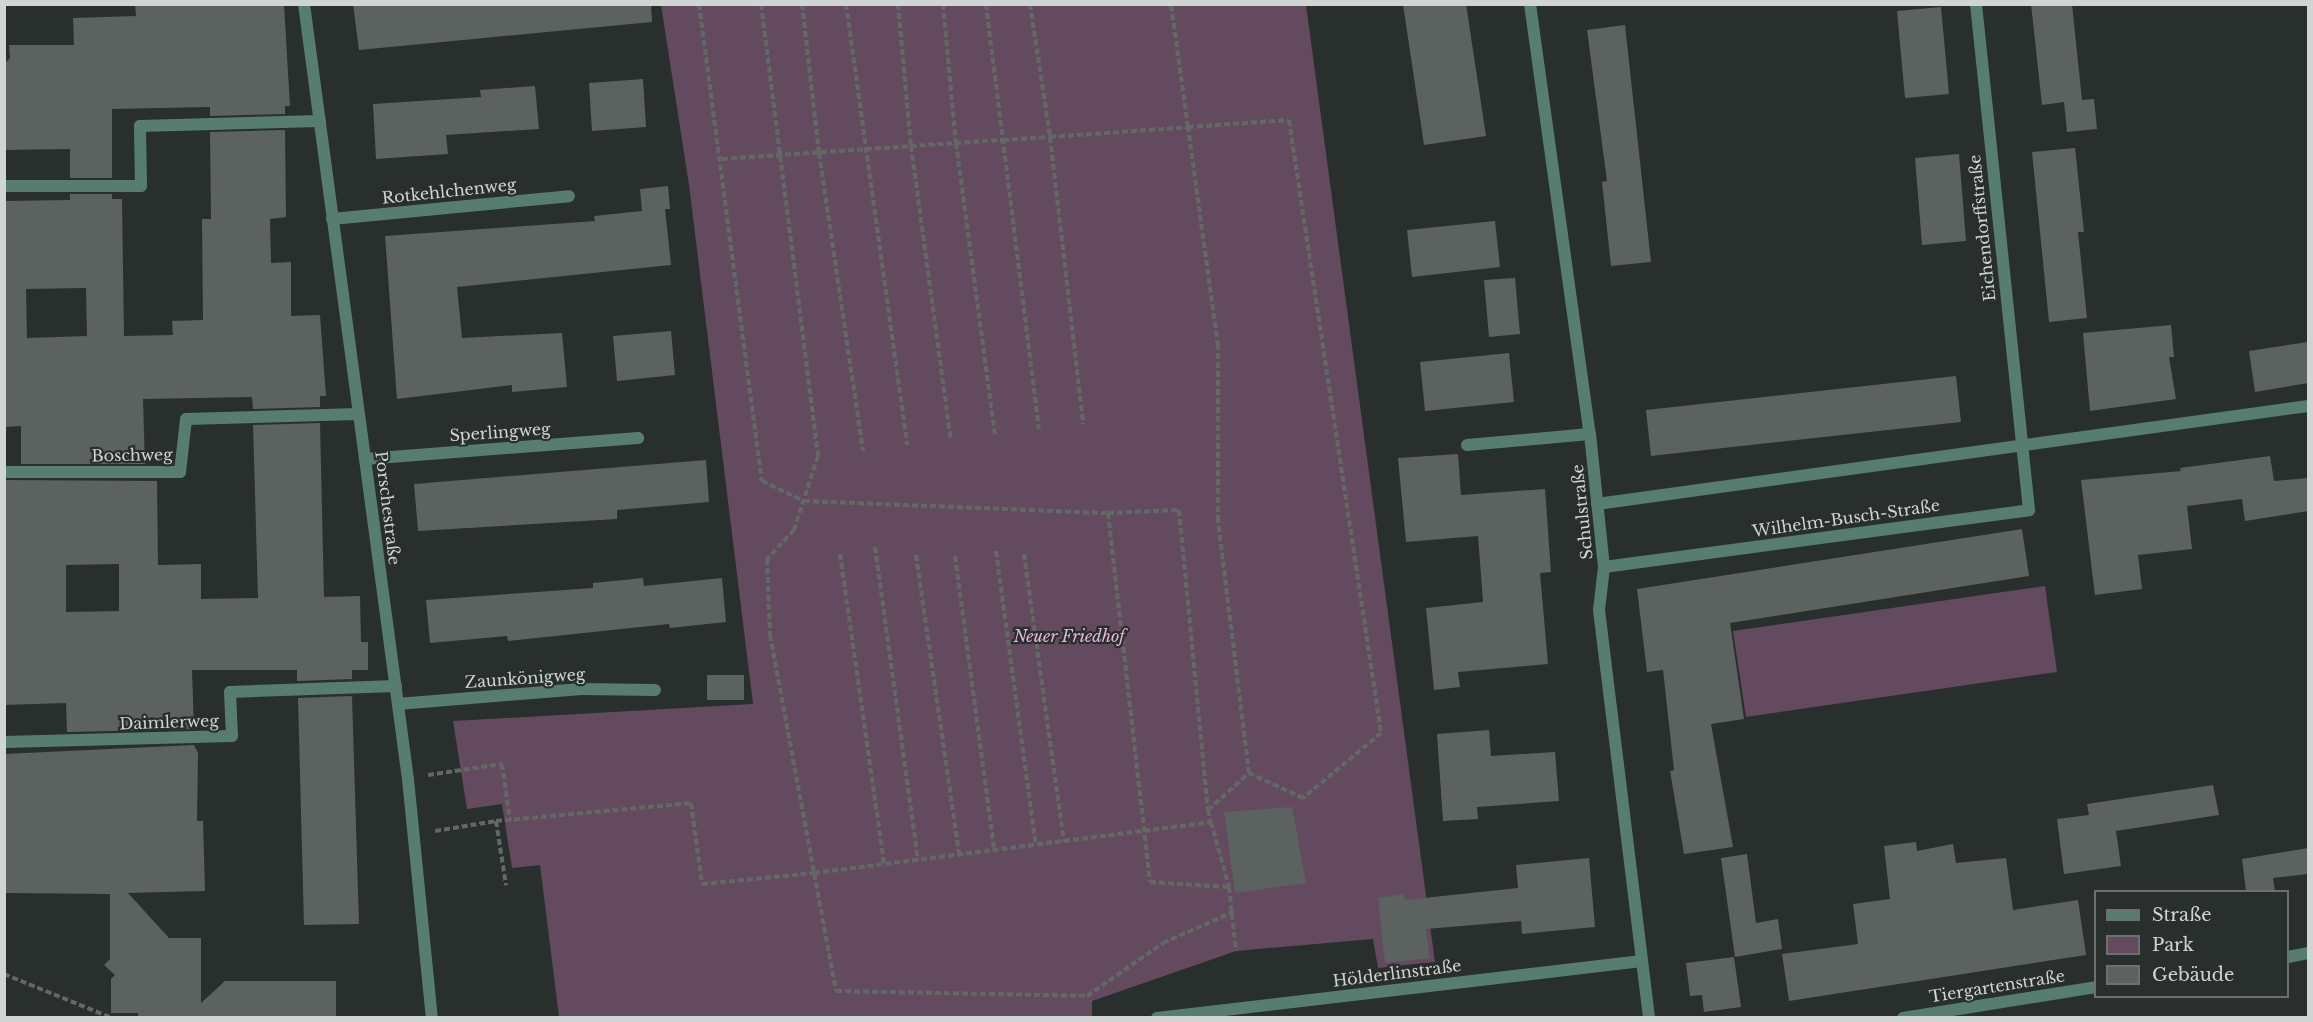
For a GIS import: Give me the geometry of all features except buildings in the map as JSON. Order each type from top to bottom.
[{"type":"street","name":"Porschestraße","points":[[304,4],[408,779],[432,1017]]},
{"type":"street","name":"Schulstraße","points":[[1530,4],[1590,434],[1604,567],[1599,610],[1649,1017]]},
{"type":"street","name":"Eichendorffstraße","points":[[1976,4],[2021,447]]},
{"type":"street","points":[[4,186],[141,186],[140,126],[320,121]]},
{"type":"street","name":"Rotkehlchenweg","points":[[332,219],[569,196]]},
{"type":"street","points":[[1597,504],[2308,406]]},
{"type":"street","name":"Boschweg","points":[[4,472],[180,472],[186,419],[358,414]]},
{"type":"street","points":[[1467,446],[1590,434]]},
{"type":"street","name":"Sperlingweg","points":[[365,459],[638,438]]},
{"type":"street","name":"Wilhelm-Busch-Straße","points":[[1604,567],[2029,510],[2021,447]]},
{"type":"street","name":"Daimlerweg","points":[[4,742],[232,736],[230,692],[396,686]]},
{"type":"street","name":"Zaunkönigweg","points":[[398,704],[581,689],[655,690]]},
{"type":"street","points":[[2289,957],[2308,953]]},
{"type":"street","name":"Hölderlinstraße","points":[[1157,1017],[1641,961]]},
{"type":"street","name":"Tiergartenstraße","points":[[1903,1017],[2094,987]]},
{"type":"path","points":[[699,4],[722,159],[762,481],[804,501],[1108,513],[1179,510],[1208,810],[1229,887],[1236,951]]},
{"type":"path","points":[[761,4],[818,456],[794,530],[767,560],[770,635],[836,991],[1087,996],[1163,943],[1233,912]]},
{"type":"path","points":[[802,4],[819,153],[862,451]]},
{"type":"path","points":[[846,4],[863,150],[907,446]]},
{"type":"path","points":[[898,4],[911,146],[951,441]]},
{"type":"path","points":[[943,4],[956,143],[995,435]]},
{"type":"path","points":[[986,4],[1039,429]]},
{"type":"path","points":[[1030,4],[1050,137],[1083,424]]},
{"type":"path","points":[[1171,4],[1218,345],[1218,521],[1249,773]]},
{"type":"path","points":[[722,159],[1289,120],[1381,733],[1303,798],[1249,773]]},
{"type":"path","points":[[1108,513],[1150,882],[1229,887]]},
{"type":"path","points":[[875,547],[918,860]]},
{"type":"path","points":[[996,551],[1036,845]]},
{"type":"path","points":[[840,554],[884,864]]},
{"type":"path","points":[[1024,554],[1064,841]]},
{"type":"path","points":[[916,555],[958,855]]},
{"type":"path","points":[[956,556],[994,850]]},
{"type":"path","points":[[408,779],[502,764],[510,820]]},
{"type":"path","points":[[1208,810],[1249,773]]},
{"type":"path","points":[[412,834],[496,821],[691,803],[702,884],[814,873],[1211,822]]},
{"type":"path","points":[[496,821],[506,885]]},
{"type":"path","points":[[4,974],[112,1017]]},
{"type":"green space","name":"Neuer Friedhof","points":[[661,5],[1306,5],[1435,962],[1378,968],[1373,939],[1236,951],[1092,1001],[1092,1017],[559,1017],[540,865],[512,868],[502,804],[467,809],[453,721],[753,704],[689,185]]},
{"type":"green space","points":[[2045,586],[2057,672],[1746,717],[1733,631]]}]
